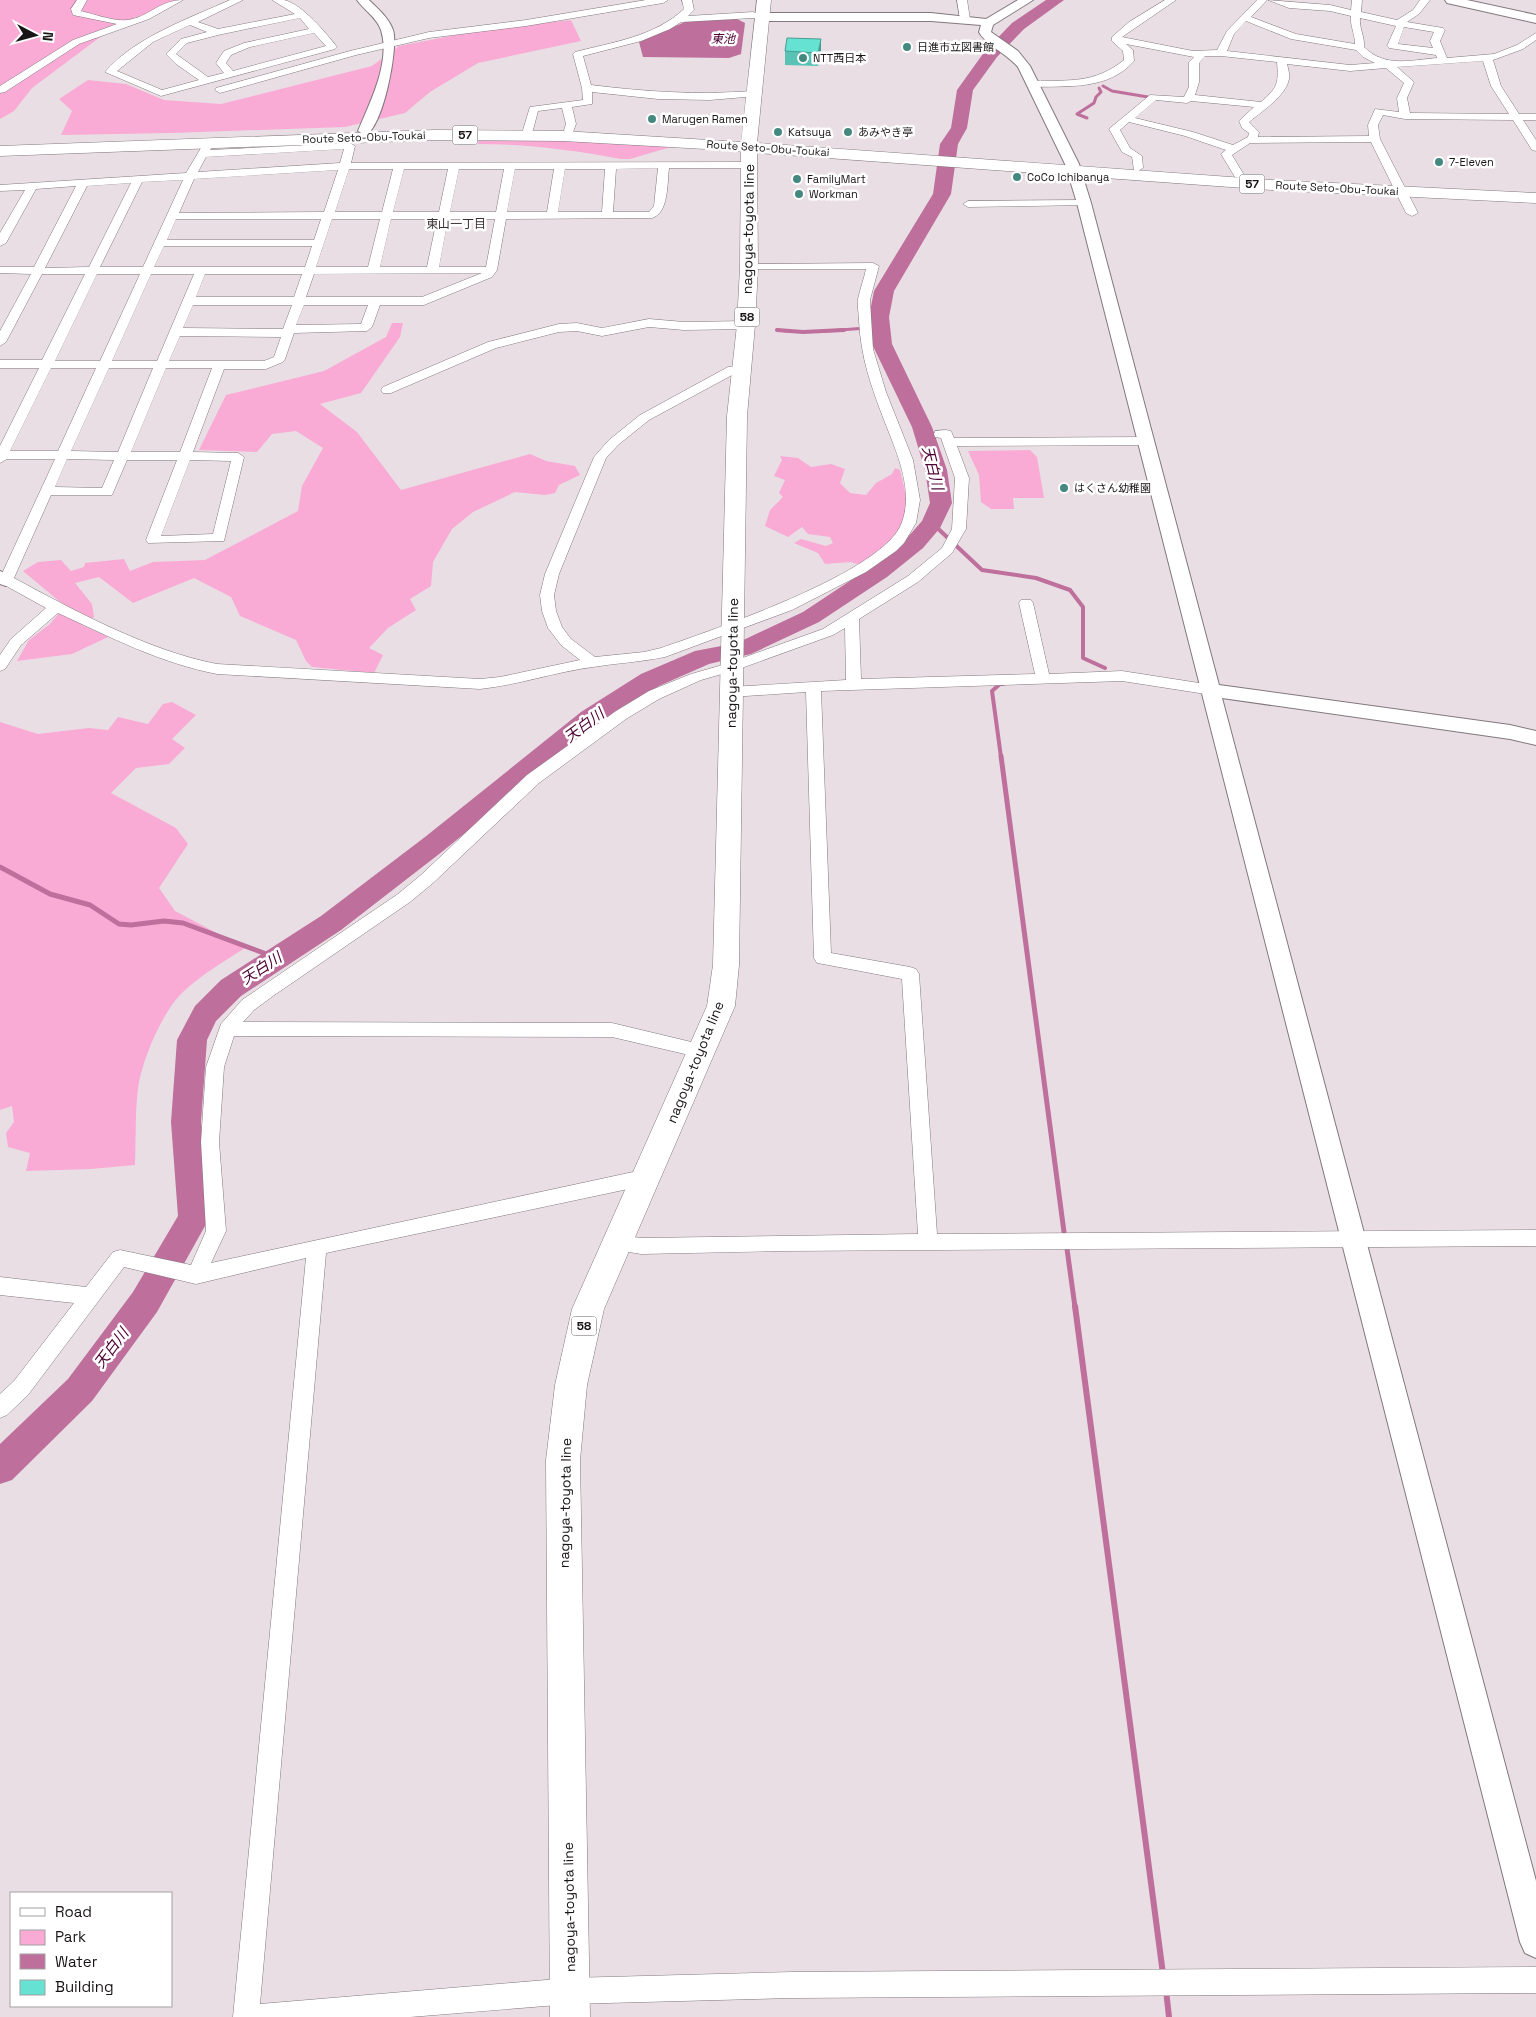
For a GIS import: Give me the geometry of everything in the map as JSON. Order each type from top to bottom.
[{"type":"main road","name":"nagoya-toyota line","points":[[570,2004],[563,1460],[571,1385],[588,1310],[721,1006],[726,965],[737,416],[740,370],[746,325],[749,267],[749,151],[763,9]]},
{"type":"main road","name":"Route Seto-Obu-Toukai","points":[[0,145],[365,131],[569,130],[749,151]]},
{"type":"main road","name":"Route Seto-Obu-Toukai","points":[[0,151],[206,149],[435,135],[524,135],[749,151],[930,157],[1073,167],[1272,185],[1536,190]]},
{"type":"main road","name":"Route Seto-Obu-Toukai","points":[[1073,167],[1138,168],[1536,198]]},
{"type":"street","points":[[82,0],[76,9],[76,13],[126,23]]},
{"type":"street","points":[[1,90],[76,42],[126,23],[146,18],[178,0]]},
{"type":"street","points":[[238,0],[188,21],[150,40],[110,72],[161,93],[332,46]]},
{"type":"street","points":[[277,0],[296,8],[332,46],[342,53],[353,53]]},
{"type":"street","points":[[363,0],[381,20],[387,31],[388,44],[385,72],[365,131]]},
{"type":"street","points":[[220,90],[353,53],[429,35],[526,23],[663,0]]},
{"type":"street","points":[[680,20],[689,10],[687,0]]},
{"type":"street","points":[[962,0],[965,19]]},
{"type":"street","points":[[988,30],[1027,0]]},
{"type":"street","points":[[1115,39],[1120,32],[1171,0]]},
{"type":"street","points":[[1221,53],[1230,33],[1262,0]]},
{"type":"street","points":[[1273,0],[1289,5],[1330,8],[1440,30],[1435,41],[1442,65],[1438,72]]},
{"type":"street","points":[[1357,0],[1355,23],[1360,37],[1359,48]]},
{"type":"street","points":[[1425,0],[1416,12],[1400,23],[1392,46],[1440,57]]},
{"type":"street","points":[[1451,0],[1536,19]]},
{"type":"street","points":[[528,130],[534,109],[588,102],[588,88],[583,82],[583,71],[578,54],[630,41],[680,20],[753,15],[763,9],[965,19],[988,30],[1024,66],[1073,167],[1084,202],[1536,1942]]},
{"type":"street","points":[[207,80],[179,62],[171,54],[184,41],[216,32],[303,15]]},
{"type":"street","points":[[1246,18],[1291,52],[1350,68],[1389,66],[1440,57],[1486,58],[1506,54],[1536,36]]},
{"type":"street","points":[[188,21],[216,32]]},
{"type":"street","points":[[230,74],[220,63],[228,53],[247,45],[316,30]]},
{"type":"street","points":[[1033,84],[1095,82],[1118,71],[1129,61],[1128,50],[1115,39]]},
{"type":"street","points":[[1115,39],[1200,55],[1359,48],[1366,55],[1389,66],[1409,82],[1402,98],[1405,116]]},
{"type":"street","points":[[1252,140],[1254,132],[1246,126],[1244,121],[1277,93],[1284,80],[1291,52]]},
{"type":"street","points":[[1190,98],[1195,82],[1194,62],[1200,55]]},
{"type":"street","points":[[1486,58],[1496,86],[1536,148]]},
{"type":"street","points":[[588,88],[658,96],[710,97],[754,94]]},
{"type":"street","points":[[1138,168],[1136,156],[1126,150],[1114,129],[1154,97],[1187,100],[1190,98],[1265,105]]},
{"type":"street","points":[[566,106],[571,124],[569,130]]},
{"type":"street","points":[[1412,213],[1375,139],[1373,125],[1378,111],[1405,116],[1536,117]]},
{"type":"street","points":[[1128,119],[1189,134],[1234,149]]},
{"type":"street","points":[[1239,176],[1226,154],[1248,140],[1375,139]]},
{"type":"street","points":[[0,364],[46,364],[104,364],[161,364],[219,365],[271,363],[279,359],[345,166],[349,146],[206,149],[190,176],[161,243],[104,364],[47,491],[3,579],[56,607],[155,652],[191,664],[216,669],[480,684],[500,682],[592,662],[613,661],[665,652],[732,657],[813,688],[854,684],[1122,676],[1510,732],[1536,738]]},
{"type":"street","points":[[0,188],[345,166],[664,165],[749,151]]},
{"type":"street","points":[[552,216],[560,165]]},
{"type":"street","points":[[607,215],[611,165]]},
{"type":"street","points":[[173,216],[652,215],[659,206],[664,165]]},
{"type":"street","points":[[373,271],[399,166]]},
{"type":"street","points":[[432,271],[454,166]]},
{"type":"street","points":[[189,301],[424,301],[488,276],[491,270],[510,166]]},
{"type":"street","points":[[138,179],[1,456],[185,456],[238,457],[219,538],[153,540],[185,456],[219,365]]},
{"type":"street","points":[[0,342],[83,183]]},
{"type":"street","points":[[0,243],[32,186]]},
{"type":"street","points":[[968,204],[1084,202]]},
{"type":"street","points":[[161,243],[319,243]]},
{"type":"street","points":[[196,1275],[216,1231],[210,1142],[215,1067],[227,1029],[248,1005],[404,898],[427,879],[528,784],[621,715],[668,688],[696,677],[732,657],[787,607],[814,592],[844,580],[890,548],[904,532],[912,513],[913,500],[906,460],[867,349],[864,300],[873,266],[749,267]]},
{"type":"street","points":[[0,270],[309,272],[491,270]]},
{"type":"street","points":[[47,491],[107,492],[124,456],[201,271]]},
{"type":"street","points":[[176,332],[363,328],[366,327],[375,301]]},
{"type":"street","points":[[387,390],[492,345],[559,328],[577,327],[602,332],[649,322],[684,326],[746,325]]},
{"type":"street","points":[[592,662],[566,642],[555,628],[549,611],[547,595],[552,574],[600,457],[612,442],[656,410],[732,370],[740,370]]},
{"type":"street","points":[[732,657],[809,640],[828,632],[913,578],[947,550],[959,529],[962,478],[945,438],[1147,441]]},
{"type":"street","points":[[1026,604],[1043,678]]},
{"type":"street","points":[[0,666],[16,642],[56,607]]},
{"type":"street","points":[[852,617],[854,684]]},
{"type":"street","points":[[813,688],[823,958],[910,974],[926,1188],[927,1242]]},
{"type":"street","points":[[227,1029],[612,1030],[702,1051]]},
{"type":"street","points":[[0,1408],[21,1388],[120,1258],[196,1275],[317,1247],[647,1177]]},
{"type":"street","points":[[618,1243],[641,1246],[1536,1238]]},
{"type":"street","points":[[246,2017],[317,1247]]},
{"type":"street","points":[[0,1286],[92,1296]]},
{"type":"street","points":[[254,2017],[570,2004],[803,1984],[1536,1980]]},
{"type":"green space","points":[[0,0],[179,0],[115,26],[32,88],[14,111],[0,119]]},
{"type":"green space","points":[[571,20],[581,41],[478,63],[430,92],[405,113],[345,127],[61,135],[72,111],[59,99],[88,80],[126,84],[164,100],[221,104],[372,66],[399,46],[481,30]]},
{"type":"green space","points":[[479,139],[576,141],[671,147],[630,159],[621,159],[550,148],[478,144]]},
{"type":"green space","points":[[392,323],[403,323],[400,337],[361,393],[320,404],[357,432],[401,490],[530,454],[546,461],[575,466],[580,475],[559,485],[555,493],[545,495],[515,492],[473,512],[452,529],[433,562],[431,586],[410,599],[416,610],[388,628],[369,648],[383,655],[374,673],[312,667],[306,661],[296,640],[240,616],[231,597],[194,578],[133,603],[99,577],[75,583],[92,604],[94,617],[82,625],[108,637],[72,654],[17,661],[29,640],[50,624],[65,606],[23,571],[38,562],[61,560],[71,571],[84,567],[85,563],[124,559],[130,571],[153,562],[205,560],[298,511],[302,486],[323,448],[296,431],[272,434],[257,452],[199,450],[226,395],[324,371],[386,337]]},
{"type":"green space","points":[[1030,450],[1037,457],[1044,498],[1013,498],[1014,509],[991,509],[981,502],[979,475],[968,451]]},
{"type":"green space","points":[[780,456],[798,458],[811,467],[831,464],[845,469],[840,483],[850,493],[866,495],[876,483],[892,474],[895,468],[900,470],[907,500],[902,532],[862,566],[851,562],[825,564],[818,553],[794,543],[801,539],[826,546],[833,543],[830,537],[808,534],[802,527],[788,537],[765,526],[770,510],[783,497],[779,493],[785,480],[774,476],[782,460]]},
{"type":"green space","points":[[172,702],[196,715],[172,739],[185,748],[169,764],[136,768],[111,793],[176,828],[188,844],[159,888],[175,911],[245,948],[205,974],[183,992],[175,1001],[154,1037],[148,1051],[138,1088],[135,1165],[91,1169],[26,1171],[30,1153],[8,1147],[6,1133],[14,1122],[12,1106],[0,1110],[0,722],[38,734],[89,728],[108,730],[118,717],[148,724],[163,704]]},
{"type":"water","name":"東池","points":[[737,19],[745,23],[741,54],[729,58],[643,57],[639,42],[687,21]]},
{"type":"building","points":[[787,38],[821,39],[818,53],[785,51]]},
{"type":"waterway","name":"天白川","points":[[0,1468],[80,1390],[145,1302],[194,1217],[186,1122],[192,1040],[205,1014],[231,988],[331,923],[434,844],[590,718],[650,680],[703,657],[743,649],[811,617],[879,572],[915,543],[932,523],[941,503],[936,470],[922,427],[882,344],[879,317],[884,291],[942,194],[949,144],[959,128],[965,90],[991,54],[1018,26],[1056,0]]},
{"type":"waterway","points":[[1103,86],[1112,91],[1148,97]]},
{"type":"waterway","points":[[1087,118],[1077,114],[1094,103],[1096,97],[1101,92],[1099,88]]},
{"type":"waterway","points":[[831,331],[880,327]]},
{"type":"waterway","points":[[787,331],[777,330],[803,332],[831,331]]},
{"type":"waterway","points":[[831,331],[844,330]]},
{"type":"waterway","points":[[826,331],[831,331]]},
{"type":"waterway","points":[[932,523],[982,570],[1036,578],[1070,590],[1083,607],[1083,658],[1105,668]]},
{"type":"waterway","points":[[1001,757],[992,691],[1000,684],[1003,684]]},
{"type":"waterway","points":[[1001,756],[1064,1232]]},
{"type":"waterway","points":[[0,867],[50,894],[90,905],[119,924],[131,925],[164,921],[183,923],[277,958]]},
{"type":"waterway","points":[[1067,1249],[1075,1307]]},
{"type":"waterway","points":[[1075,1306],[1163,1974]]},
{"type":"waterway","points":[[1166,1990],[1169,2017]]},
{"type":"place","name":"日進市立図書館","points":[[907,47]]},
{"type":"place","name":"NTT西日本","points":[[803,58]]},
{"type":"place","name":"Marugen Ramen","points":[[652,119]]},
{"type":"place","name":"Katsuya","points":[[778,132]]},
{"type":"place","name":"あみやき亭","points":[[848,132]]},
{"type":"place","name":"7-Eleven","points":[[1439,162]]},
{"type":"place","name":"CoCo Ichibanya","points":[[1017,177]]},
{"type":"place","name":"FamilyMart","points":[[797,179]]},
{"type":"place","name":"Workman","points":[[799,194]]},
{"type":"place","name":"はくさん幼稚園","points":[[1064,488]]},
{"type":"district","name":"東山一丁目","points":[[456,224]]}]
